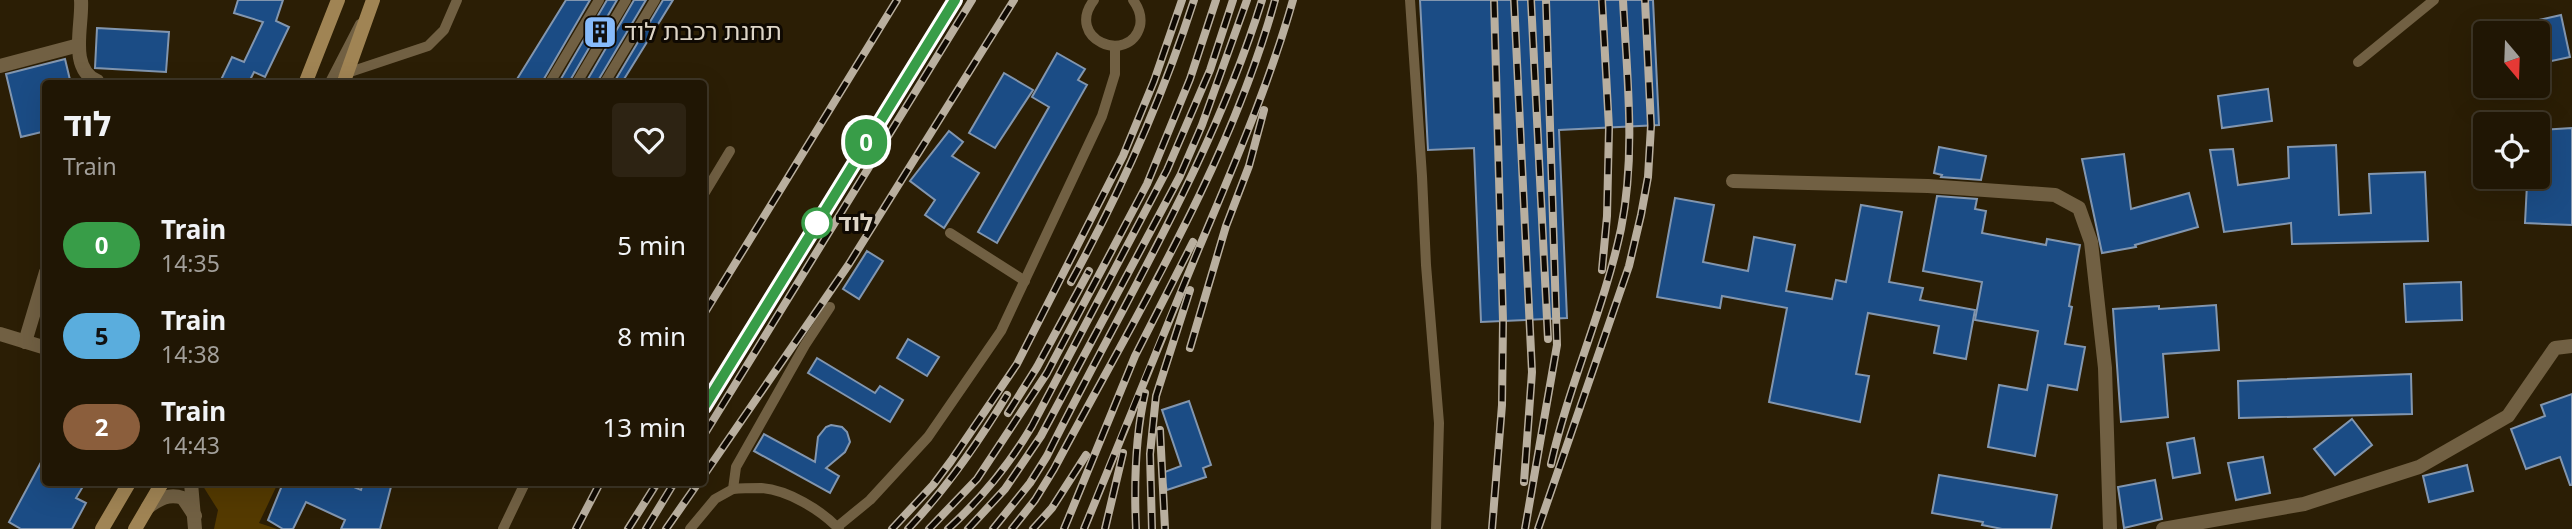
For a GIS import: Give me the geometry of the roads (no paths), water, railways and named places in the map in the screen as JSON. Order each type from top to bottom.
[{"type":"main road","points":[[307,80],[338,0]]},
{"type":"main road","points":[[345,79],[371,5]]},
{"type":"main road","points":[[102,529],[126,486]]},
{"type":"main road","points":[[135,529],[160,486]]},
{"type":"street","points":[[81,0],[79,45],[83,69],[95,80]]},
{"type":"street","points":[[0,66],[79,45]]},
{"type":"street","points":[[1733,181],[1928,186],[2004,191],[2055,195],[2079,208],[2091,242],[2105,368],[2110,529]]},
{"type":"street","points":[[25,342],[42,285]]},
{"type":"street","points":[[0,334],[42,347]]},
{"type":"street","points":[[2163,529],[2304,504],[2419,467],[2508,416],[2555,348],[2572,346]]},
{"type":"street","points":[[191,486],[195,522]]},
{"type":"street","points":[[148,507],[166,496],[176,495],[183,498],[195,522]]},
{"type":"lane","points":[[345,79],[428,46],[444,30],[457,0]]},
{"type":"lane","points":[[551,80],[599,0]]},
{"type":"lane","points":[[578,80],[626,0]]},
{"type":"lane","points":[[604,80],[650,0]]},
{"type":"lane","points":[[605,80],[655,0]]},
{"type":"lane","points":[[1094,0],[1086,19],[1091,34],[1097,41],[1115,46],[1131,40],[1140,23],[1140,14],[1133,0]]},
{"type":"lane","points":[[1140,14],[1148,0]]},
{"type":"lane","points":[[1409,0],[1422,176],[1426,278],[1439,422],[1436,529]]},
{"type":"lane","points":[[2358,62],[2434,0]]},
{"type":"lane","points":[[331,80],[371,5]]},
{"type":"lane","points":[[690,529],[715,499],[733,489],[764,488],[816,509],[838,528],[870,500],[928,437],[1001,331],[1025,281],[1102,116],[1115,74],[1115,46]]},
{"type":"lane","points":[[707,189],[730,150]]},
{"type":"lane","points":[[950,233],[1025,281]]},
{"type":"lane","points":[[733,489],[736,467],[805,345],[830,307]]},
{"type":"lane","points":[[503,529],[524,486]]},
{"type":"railway","points":[[707,309],[897,0]]},
{"type":"railway","points":[[707,402],[955,0]]},
{"type":"railway","points":[[707,430],[972,0]]},
{"type":"railway","points":[[707,471],[849,264],[1014,0]]},
{"type":"railway","points":[[892,529],[933,485],[1017,364],[1123,156],[1154,81],[1182,0]]},
{"type":"railway","points":[[1071,282],[1139,144],[1194,0]]},
{"type":"railway","points":[[929,529],[977,479],[1047,373],[1147,184],[1190,79],[1216,0]]},
{"type":"railway","points":[[948,529],[994,480],[1032,426],[1167,170],[1210,70],[1233,0]]},
{"type":"railway","points":[[968,529],[1005,489],[1041,436],[1180,176],[1202,125],[1247,0]]},
{"type":"railway","points":[[993,529],[1030,483],[1047,456],[1164,232],[1218,118],[1262,0]]},
{"type":"railway","points":[[1012,529],[1035,500],[1054,469],[1147,298],[1206,182],[1256,62],[1275,0]]},
{"type":"railway","points":[[1084,529],[1250,126],[1293,0]]},
{"type":"railway","points":[[1492,529],[1502,405],[1503,321],[1494,0]]},
{"type":"railway","points":[[1514,0],[1532,372],[1524,482]]},
{"type":"railway","points":[[1531,0],[1548,339]]},
{"type":"railway","points":[[1525,529],[1557,345],[1546,0]]},
{"type":"railway","points":[[1602,0],[1609,128],[1607,216],[1602,270]]},
{"type":"railway","points":[[1551,464],[1558,434],[1614,259],[1626,201],[1629,115],[1623,0]]},
{"type":"railway","points":[[1538,529],[1629,266],[1641,215],[1648,177],[1651,126],[1645,0]]},
{"type":"railway","points":[[1190,348],[1226,226],[1249,166],[1264,110]]},
{"type":"railway","points":[[1064,529],[1135,356],[1193,242]]},
{"type":"railway","points":[[1008,413],[1037,367],[1089,271]]},
{"type":"railway","points":[[1152,529],[1150,454],[1156,396],[1190,290]]},
{"type":"railway","points":[[1136,529],[1136,461],[1145,393]]},
{"type":"railway","points":[[908,529],[961,465],[1007,395]]},
{"type":"railway","points":[[1160,430],[1165,529]]},
{"type":"railway","points":[[1105,529],[1123,453]]},
{"type":"railway","points":[[1033,529],[1052,508],[1086,455]]},
{"type":"railway","points":[[576,529],[598,486]]},
{"type":"railway","points":[[628,529],[655,486]]},
{"type":"railway","points":[[646,529],[672,486]]},
{"type":"railway","points":[[666,529],[696,486]]},
{"type":"train","name":"0","points":[[707,402],[955,0]]},
{"type":"place","name":"תחנת רכבת לוד","points":[[600,32]]},
{"type":"place","name":"לוד","points":[[817,223]]}]
